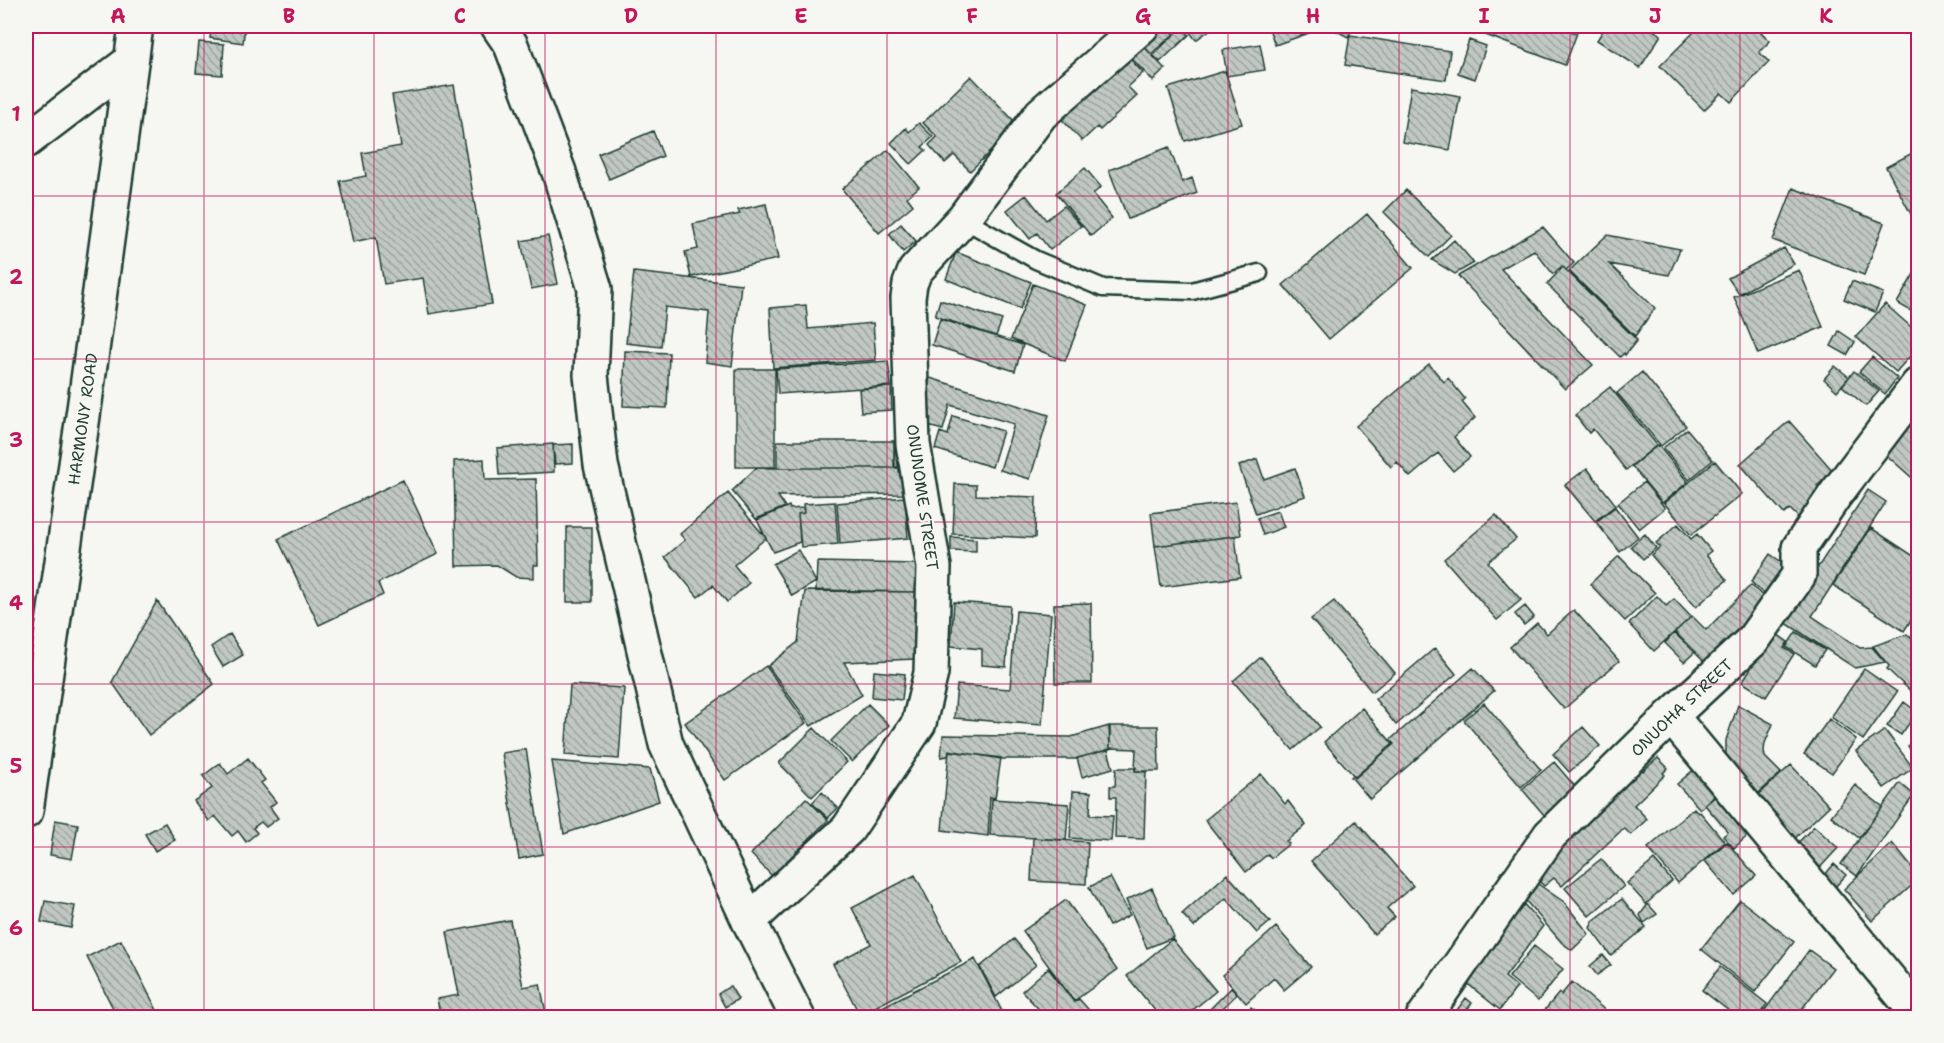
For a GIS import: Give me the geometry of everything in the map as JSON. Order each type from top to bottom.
[{"type":"street","name":"HARMONY ROAD","points":[[26,811],[136,26]]},
{"type":"street","points":[[498,26],[511,45],[559,172],[595,289],[591,375],[601,465],[666,744],[748,921],[798,1017]]},
{"type":"street","name":"ONUNOME STREET","points":[[748,921],[848,829],[919,723],[931,672],[934,567],[913,444],[908,298],[915,271],[963,219],[1041,114],[1142,26]]},
{"type":"street","points":[[26,141],[131,61]]},
{"type":"street","name":"ONUOHA STREET","points":[[1423,1017],[1550,836],[1671,716],[1753,640],[1798,575],[1799,548],[1835,495],[1918,385]]},
{"type":"street","points":[[1671,716],[1918,1014]]},
{"type":"lane","points":[[963,219],[1035,260],[1103,288],[1192,291],[1259,273]]},
{"type":"building","points":[[212,26],[245,26],[243,43],[210,38]]},
{"type":"building","points":[[1146,26],[1165,26],[1174,34],[1151,54],[1135,36]]},
{"type":"building","points":[[1185,26],[1215,26],[1196,40]]},
{"type":"building","points":[[1268,26],[1306,26],[1309,33],[1275,45]]},
{"type":"building","points":[[1328,26],[1354,26],[1348,37]]},
{"type":"building","points":[[1456,26],[1556,26],[1577,33],[1565,65],[1475,31],[1474,35]]},
{"type":"building","points":[[1606,26],[1647,26],[1661,35],[1640,68],[1597,40]]},
{"type":"building","points":[[1700,26],[1755,26],[1770,41],[1759,52],[1769,62],[1731,102],[1721,93],[1704,110],[1660,66]]},
{"type":"building","points":[[1182,27],[1189,35],[1160,62],[1153,55]]},
{"type":"building","points":[[1133,35],[1165,69],[1153,81],[1121,47]]},
{"type":"building","points":[[1350,35],[1450,51],[1446,80],[1345,65]]},
{"type":"building","points":[[1469,40],[1486,46],[1475,79],[1458,73]]},
{"type":"building","points":[[199,42],[224,44],[222,75],[196,73]]},
{"type":"building","points":[[1260,44],[1265,70],[1227,76],[1223,50]]},
{"type":"building","points":[[1120,48],[1143,73],[1128,87],[1137,96],[1100,130],[1097,127],[1082,141],[1053,110]]},
{"type":"building","points":[[1225,71],[1242,124],[1185,141],[1168,88]]},
{"type":"building","points":[[971,76],[1018,125],[970,171],[954,155],[945,163],[929,145],[937,137],[923,123]]},
{"type":"building","points":[[454,85],[492,304],[429,314],[423,278],[384,284],[376,237],[353,242],[340,181],[366,176],[362,153],[401,146],[392,95]]},
{"type":"building","points":[[1411,87],[1460,96],[1450,150],[1402,142]]},
{"type":"building","points":[[919,123],[933,137],[922,147],[926,150],[911,164],[891,143],[906,128],[909,132]]},
{"type":"building","points":[[653,131],[663,156],[609,179],[598,154]]},
{"type":"building","points":[[1169,147],[1182,182],[1192,178],[1197,193],[1128,219],[1109,170]]},
{"type":"building","points":[[888,150],[919,187],[907,197],[913,205],[879,233],[842,189]]},
{"type":"building","points":[[1918,150],[1918,213],[1912,216],[1886,167]]},
{"type":"building","points":[[1085,168],[1101,187],[1093,194],[1112,218],[1091,236],[1056,193]]},
{"type":"building","points":[[1793,188],[1884,223],[1864,275],[1773,240]]},
{"type":"building","points":[[1406,190],[1451,235],[1429,257],[1384,212]]},
{"type":"building","points":[[1026,195],[1046,220],[1064,206],[1081,226],[1050,250],[1037,233],[1030,239],[1007,210]]},
{"type":"building","points":[[766,204],[778,259],[691,277],[685,252],[698,249],[693,224],[740,214],[738,210]]},
{"type":"building","points":[[1367,214],[1413,268],[1329,339],[1283,285]]},
{"type":"building","points":[[901,224],[916,241],[903,252],[889,234]]},
{"type":"building","points":[[1543,227],[1574,263],[1566,270],[1562,266],[1553,274],[1534,250],[1501,269],[1593,365],[1565,389],[1458,276]]},
{"type":"building","points":[[1607,235],[1680,249],[1669,275],[1609,264],[1655,308],[1635,336],[1569,271]]},
{"type":"building","points":[[548,236],[558,284],[531,289],[521,241]]},
{"type":"building","points":[[1454,240],[1474,263],[1455,274],[1432,260]]},
{"type":"building","points":[[1784,248],[1794,264],[1739,294],[1728,278]]},
{"type":"building","points":[[956,252],[1031,282],[1020,309],[946,279]]},
{"type":"building","points":[[1563,267],[1637,340],[1625,355],[1624,353],[1620,357],[1547,284]]},
{"type":"building","points":[[1918,267],[1918,315],[1897,303]]},
{"type":"building","points":[[1799,270],[1823,327],[1758,354],[1734,297]]},
{"type":"building","points":[[634,272],[741,284],[732,366],[705,362],[709,312],[665,307],[661,347],[626,343]]},
{"type":"building","points":[[1852,281],[1883,293],[1875,312],[1844,299]]},
{"type":"building","points":[[1033,284],[1087,305],[1065,361],[1011,339]]},
{"type":"building","points":[[940,300],[1002,320],[996,336],[935,316]]},
{"type":"building","points":[[1885,304],[1918,333],[1918,347],[1896,372],[1856,337]]},
{"type":"building","points":[[806,305],[808,329],[873,323],[876,360],[773,368],[770,308]]},
{"type":"building","points":[[940,319],[1023,345],[1015,371],[932,345]]},
{"type":"building","points":[[1839,331],[1855,342],[1847,355],[1831,346]]},
{"type":"building","points":[[625,351],[669,353],[667,408],[623,406]]},
{"type":"building","points":[[1872,357],[1897,378],[1885,394],[1859,372]]},
{"type":"building","points":[[888,361],[891,386],[778,394],[776,369]]},
{"type":"building","points":[[1429,364],[1444,382],[1448,378],[1465,399],[1462,402],[1475,418],[1454,437],[1470,457],[1453,471],[1438,453],[1410,477],[1397,462],[1391,467],[1356,426]]},
{"type":"building","points":[[1835,366],[1849,377],[1837,391],[1824,379]]},
{"type":"building","points":[[736,369],[775,369],[775,467],[736,467]]},
{"type":"building","points":[[1854,371],[1879,391],[1866,406],[1842,386]]},
{"type":"building","points":[[1642,372],[1686,426],[1661,446],[1617,393]]},
{"type":"building","points":[[930,378],[1049,415],[1030,479],[1000,470],[1014,424],[950,405],[943,430],[917,423]]},
{"type":"building","points":[[891,387],[892,410],[861,412],[859,389]]},
{"type":"building","points":[[1610,387],[1657,445],[1626,470],[1593,429],[1589,433],[1575,415]]},
{"type":"building","points":[[1918,412],[1918,483],[1883,452]]},
{"type":"building","points":[[953,416],[1003,431],[992,467],[935,449],[940,432],[948,435]]},
{"type":"building","points":[[1789,421],[1833,471],[1817,486],[1825,495],[1799,518],[1790,509],[1784,514],[1740,464]]},
{"type":"building","points":[[1687,429],[1713,460],[1689,480],[1663,448]]},
{"type":"building","points":[[777,441],[894,441],[894,468],[777,468]]},
{"type":"building","points":[[904,441],[904,467],[895,467],[894,442]]},
{"type":"building","points":[[553,444],[554,472],[499,475],[497,448]]},
{"type":"building","points":[[573,444],[573,463],[555,464],[553,445]]},
{"type":"building","points":[[1658,445],[1688,482],[1662,503],[1632,466]]},
{"type":"building","points":[[484,459],[485,480],[536,479],[538,565],[534,565],[534,578],[516,577],[497,565],[456,566],[454,461]]},
{"type":"building","points":[[1257,459],[1264,479],[1295,468],[1305,496],[1256,514],[1239,466]]},
{"type":"building","points":[[1715,461],[1742,494],[1691,535],[1664,503]]},
{"type":"building","points":[[756,468],[905,468],[905,494],[778,496],[785,507],[756,519],[732,491]]},
{"type":"building","points":[[1587,468],[1616,505],[1595,521],[1565,485]]},
{"type":"building","points":[[403,480],[438,554],[378,583],[383,595],[319,625],[278,539]]},
{"type":"building","points":[[1644,482],[1665,508],[1639,529],[1618,503]]},
{"type":"building","points":[[955,484],[976,485],[976,495],[1036,497],[1035,538],[953,534]]},
{"type":"building","points":[[1868,490],[1886,502],[1812,616],[1860,648],[1872,647],[1885,662],[1855,668],[1783,621]]},
{"type":"building","points":[[728,493],[766,538],[734,565],[749,583],[727,602],[713,585],[698,597],[665,557],[685,540],[680,534]]},
{"type":"building","points":[[905,497],[908,538],[840,544],[837,503]]},
{"type":"building","points":[[835,502],[838,544],[801,547],[798,514],[804,513],[803,504]]},
{"type":"building","points":[[1236,502],[1241,535],[1155,546],[1151,513]]},
{"type":"building","points":[[789,506],[790,509],[803,508],[804,513],[798,514],[800,542],[773,552],[757,520]]},
{"type":"building","points":[[1615,507],[1638,537],[1620,552],[1596,522]]},
{"type":"building","points":[[1278,511],[1284,527],[1263,535],[1257,518]]},
{"type":"building","points":[[1496,515],[1516,539],[1488,562],[1521,600],[1497,620],[1444,559]]},
{"type":"building","points":[[1678,524],[1691,539],[1697,534],[1711,551],[1706,555],[1727,580],[1696,607],[1651,555],[1660,547],[1656,543]]},
{"type":"building","points":[[567,527],[592,527],[592,602],[567,602]]},
{"type":"building","points":[[1871,528],[1918,559],[1918,609],[1904,631],[1833,585]]},
{"type":"building","points":[[1645,534],[1656,548],[1643,559],[1631,546]]},
{"type":"building","points":[[1235,536],[1240,577],[1161,587],[1155,546]]},
{"type":"building","points":[[951,537],[976,539],[976,552],[951,551]]},
{"type":"building","points":[[798,550],[816,582],[792,596],[773,564]]},
{"type":"building","points":[[1770,554],[1789,567],[1768,598],[1751,582]]},
{"type":"building","points":[[1619,556],[1655,593],[1625,621],[1590,584]]},
{"type":"building","points":[[817,562],[917,564],[917,592],[816,590]]},
{"type":"building","points":[[1751,585],[1768,601],[1706,664],[1675,632],[1692,616],[1706,630]]},
{"type":"building","points":[[805,591],[916,592],[915,659],[844,662],[862,695],[811,726],[768,666],[798,642]]},
{"type":"building","points":[[1657,596],[1666,606],[1674,599],[1691,617],[1654,651],[1629,624]]},
{"type":"building","points":[[157,601],[214,684],[149,735],[112,682]]},
{"type":"building","points":[[1334,601],[1395,673],[1372,692],[1311,619]]},
{"type":"building","points":[[954,602],[1010,606],[1006,667],[982,665],[982,649],[951,646]]},
{"type":"building","points":[[1091,603],[1092,683],[1055,683],[1054,604]]},
{"type":"building","points":[[1525,606],[1534,617],[1524,625],[1515,614]]},
{"type":"building","points":[[1574,610],[1619,661],[1564,709],[1510,647],[1537,623],[1547,634]]},
{"type":"building","points":[[1016,611],[1051,614],[1042,725],[954,718],[957,685],[1010,689]]},
{"type":"building","points":[[1774,632],[1788,642],[1784,648],[1794,654],[1766,697],[1742,682]]},
{"type":"building","points":[[1796,632],[1825,650],[1815,665],[1786,647]]},
{"type":"building","points":[[1674,633],[1695,652],[1684,662],[1665,643]]},
{"type":"building","points":[[230,634],[243,655],[223,667],[211,647]]},
{"type":"building","points":[[1907,634],[1918,643],[1918,698],[1887,669],[1889,666],[1873,646]]},
{"type":"building","points":[[1435,648],[1456,674],[1396,725],[1375,699]]},
{"type":"building","points":[[1261,657],[1320,727],[1293,750],[1233,681]]},
{"type":"building","points":[[766,666],[806,723],[725,780],[685,723]]},
{"type":"building","points":[[1473,668],[1494,691],[1370,799],[1351,777],[1353,775],[1355,778],[1394,744],[1390,740]]},
{"type":"building","points":[[1864,669],[1897,692],[1863,740],[1831,717]]},
{"type":"building","points":[[874,671],[905,674],[902,700],[872,697]]},
{"type":"building","points":[[570,685],[624,688],[619,759],[565,755]]},
{"type":"building","points":[[1904,702],[1917,712],[1901,735],[1887,726]]},
{"type":"building","points":[[1484,703],[1541,770],[1521,787],[1464,720]]},
{"type":"building","points":[[868,704],[889,725],[852,762],[831,741]]},
{"type":"building","points":[[1738,705],[1773,724],[1764,751],[1765,757],[1781,773],[1752,799],[1728,765],[1726,755],[1726,740]]},
{"type":"building","points":[[1362,708],[1393,744],[1355,777],[1324,742]]},
{"type":"building","points":[[1829,719],[1856,739],[1832,773],[1804,754]]},
{"type":"building","points":[[1109,726],[1110,749],[1075,759],[1001,759],[949,750],[948,756],[941,757],[943,735],[1071,737]]},
{"type":"building","points":[[1110,726],[1158,726],[1159,771],[1135,771],[1136,749],[1110,748]]},
{"type":"building","points":[[1583,727],[1600,746],[1569,772],[1553,754]]},
{"type":"building","points":[[814,728],[847,762],[812,797],[779,763]]},
{"type":"building","points":[[1885,730],[1913,768],[1884,788],[1856,751]]},
{"type":"building","points":[[1918,739],[1918,762],[1908,746]]},
{"type":"building","points":[[526,749],[543,854],[519,859],[502,753]]},
{"type":"building","points":[[1108,750],[1113,768],[1082,777],[1077,758]]},
{"type":"building","points":[[949,751],[1001,758],[995,798],[990,797],[988,836],[942,830]]},
{"type":"building","points":[[248,758],[265,780],[261,783],[276,802],[270,807],[278,818],[266,827],[261,822],[253,828],[257,833],[246,842],[238,831],[232,836],[215,816],[209,821],[194,801],[212,788],[203,776],[220,763],[228,774]]},
{"type":"building","points":[[1658,758],[1668,768],[1663,773],[1665,775],[1634,805],[1647,819],[1631,835],[1624,828],[1562,886],[1554,878],[1544,886],[1531,873],[1641,768],[1643,771]]},
{"type":"building","points":[[552,761],[650,769],[659,801],[564,834]]},
{"type":"building","points":[[1554,762],[1577,789],[1545,816],[1522,789]]},
{"type":"building","points":[[1791,765],[1829,806],[1792,841],[1754,799]]},
{"type":"building","points":[[1698,766],[1720,791],[1700,809],[1677,784]]},
{"type":"building","points":[[1116,768],[1136,768],[1135,771],[1146,772],[1144,839],[1115,838],[1116,797],[1110,797],[1110,786],[1115,786]]},
{"type":"building","points":[[1261,774],[1285,804],[1288,801],[1306,825],[1286,841],[1289,844],[1271,858],[1268,854],[1246,872],[1205,820]]},
{"type":"building","points":[[1900,783],[1914,795],[1857,876],[1841,864]]},
{"type":"building","points":[[1855,785],[1883,807],[1859,838],[1831,816]]},
{"type":"building","points":[[1073,791],[1091,792],[1090,815],[1113,816],[1111,841],[1070,838]]},
{"type":"building","points":[[822,792],[838,808],[828,818],[812,803]]},
{"type":"building","points":[[1721,792],[1753,831],[1734,848],[1723,836],[1728,832],[1705,805]]},
{"type":"building","points":[[806,798],[828,820],[772,876],[751,854]]},
{"type":"building","points":[[992,799],[1069,804],[1066,840],[990,835]]},
{"type":"building","points":[[1694,808],[1725,842],[1678,883],[1648,848]]},
{"type":"building","points":[[55,820],[78,824],[72,859],[50,855]]},
{"type":"building","points":[[1356,821],[1413,886],[1387,908],[1395,917],[1374,934],[1311,861]]},
{"type":"building","points":[[165,823],[175,840],[155,851],[145,834]]},
{"type":"building","points":[[1814,826],[1838,848],[1817,871],[1793,848]]},
{"type":"building","points":[[1033,838],[1088,842],[1086,884],[1031,881]]},
{"type":"building","points":[[1727,842],[1756,876],[1734,895],[1705,861]]},
{"type":"building","points":[[1892,843],[1918,875],[1918,880],[1872,921],[1844,889]]},
{"type":"building","points":[[1601,859],[1624,886],[1589,916],[1565,888]]},
{"type":"building","points":[[1654,860],[1672,881],[1646,904],[1627,883]]},
{"type":"building","points":[[1834,864],[1846,875],[1836,886],[1824,876]]},
{"type":"building","points":[[1227,874],[1270,922],[1257,933],[1226,898],[1194,927],[1182,914]]},
{"type":"building","points":[[915,875],[961,962],[860,1015],[833,964],[871,944],[852,908]]},
{"type":"building","points":[[1110,877],[1130,915],[1109,926],[1089,887]]},
{"type":"building","points":[[1535,882],[1564,902],[1589,934],[1572,950],[1562,943],[1520,894]]},
{"type":"building","points":[[1152,888],[1174,937],[1147,948],[1126,900]]},
{"type":"building","points":[[1622,899],[1646,927],[1611,956],[1590,928],[1593,921]]},
{"type":"building","points":[[1066,900],[1117,970],[1074,1001],[1023,931]]},
{"type":"building","points":[[1740,900],[1794,942],[1755,992],[1701,949]]},
{"type":"building","points":[[45,901],[75,906],[71,928],[41,922]]},
{"type":"building","points":[[1521,901],[1543,926],[1505,977],[1517,987],[1500,1010],[1468,984]]},
{"type":"building","points":[[1648,904],[1657,914],[1644,923],[1640,915]]},
{"type":"building","points":[[510,920],[523,987],[540,984],[547,1018],[441,1018],[437,999],[459,995],[447,932]]},
{"type":"building","points":[[1276,927],[1311,967],[1284,990],[1274,978],[1246,1003],[1222,975]]},
{"type":"building","points":[[1014,939],[1036,965],[996,997],[980,967]]},
{"type":"building","points":[[1172,939],[1216,991],[1183,1018],[1161,1018],[1127,976]]},
{"type":"building","points":[[121,940],[161,1018],[118,1018],[87,957]]},
{"type":"building","points":[[1534,946],[1563,969],[1538,1001],[1509,977]]},
{"type":"building","points":[[1809,950],[1833,968],[1795,1018],[1759,1018]]},
{"type":"building","points":[[1603,955],[1611,965],[1597,975],[1590,966]]},
{"type":"building","points":[[975,959],[1005,1017],[861,1018]]},
{"type":"building","points":[[1720,967],[1767,1004],[1757,1018],[1738,1018],[1702,990]]},
{"type":"building","points":[[1048,968],[1074,1002],[1079,999],[1096,1018],[1047,1018],[1022,991]]},
{"type":"building","points":[[1572,982],[1614,1018],[1538,1018],[1559,993],[1561,995]]},
{"type":"building","points":[[730,986],[738,999],[725,1007],[718,994]]},
{"type":"building","points":[[1231,988],[1237,994],[1215,1016],[1209,1010]]},
{"type":"building","points":[[1466,998],[1472,1003],[1461,1018],[1451,1018]]},
{"type":"building","points":[[1251,1007],[1266,1018],[1243,1018]]}]
